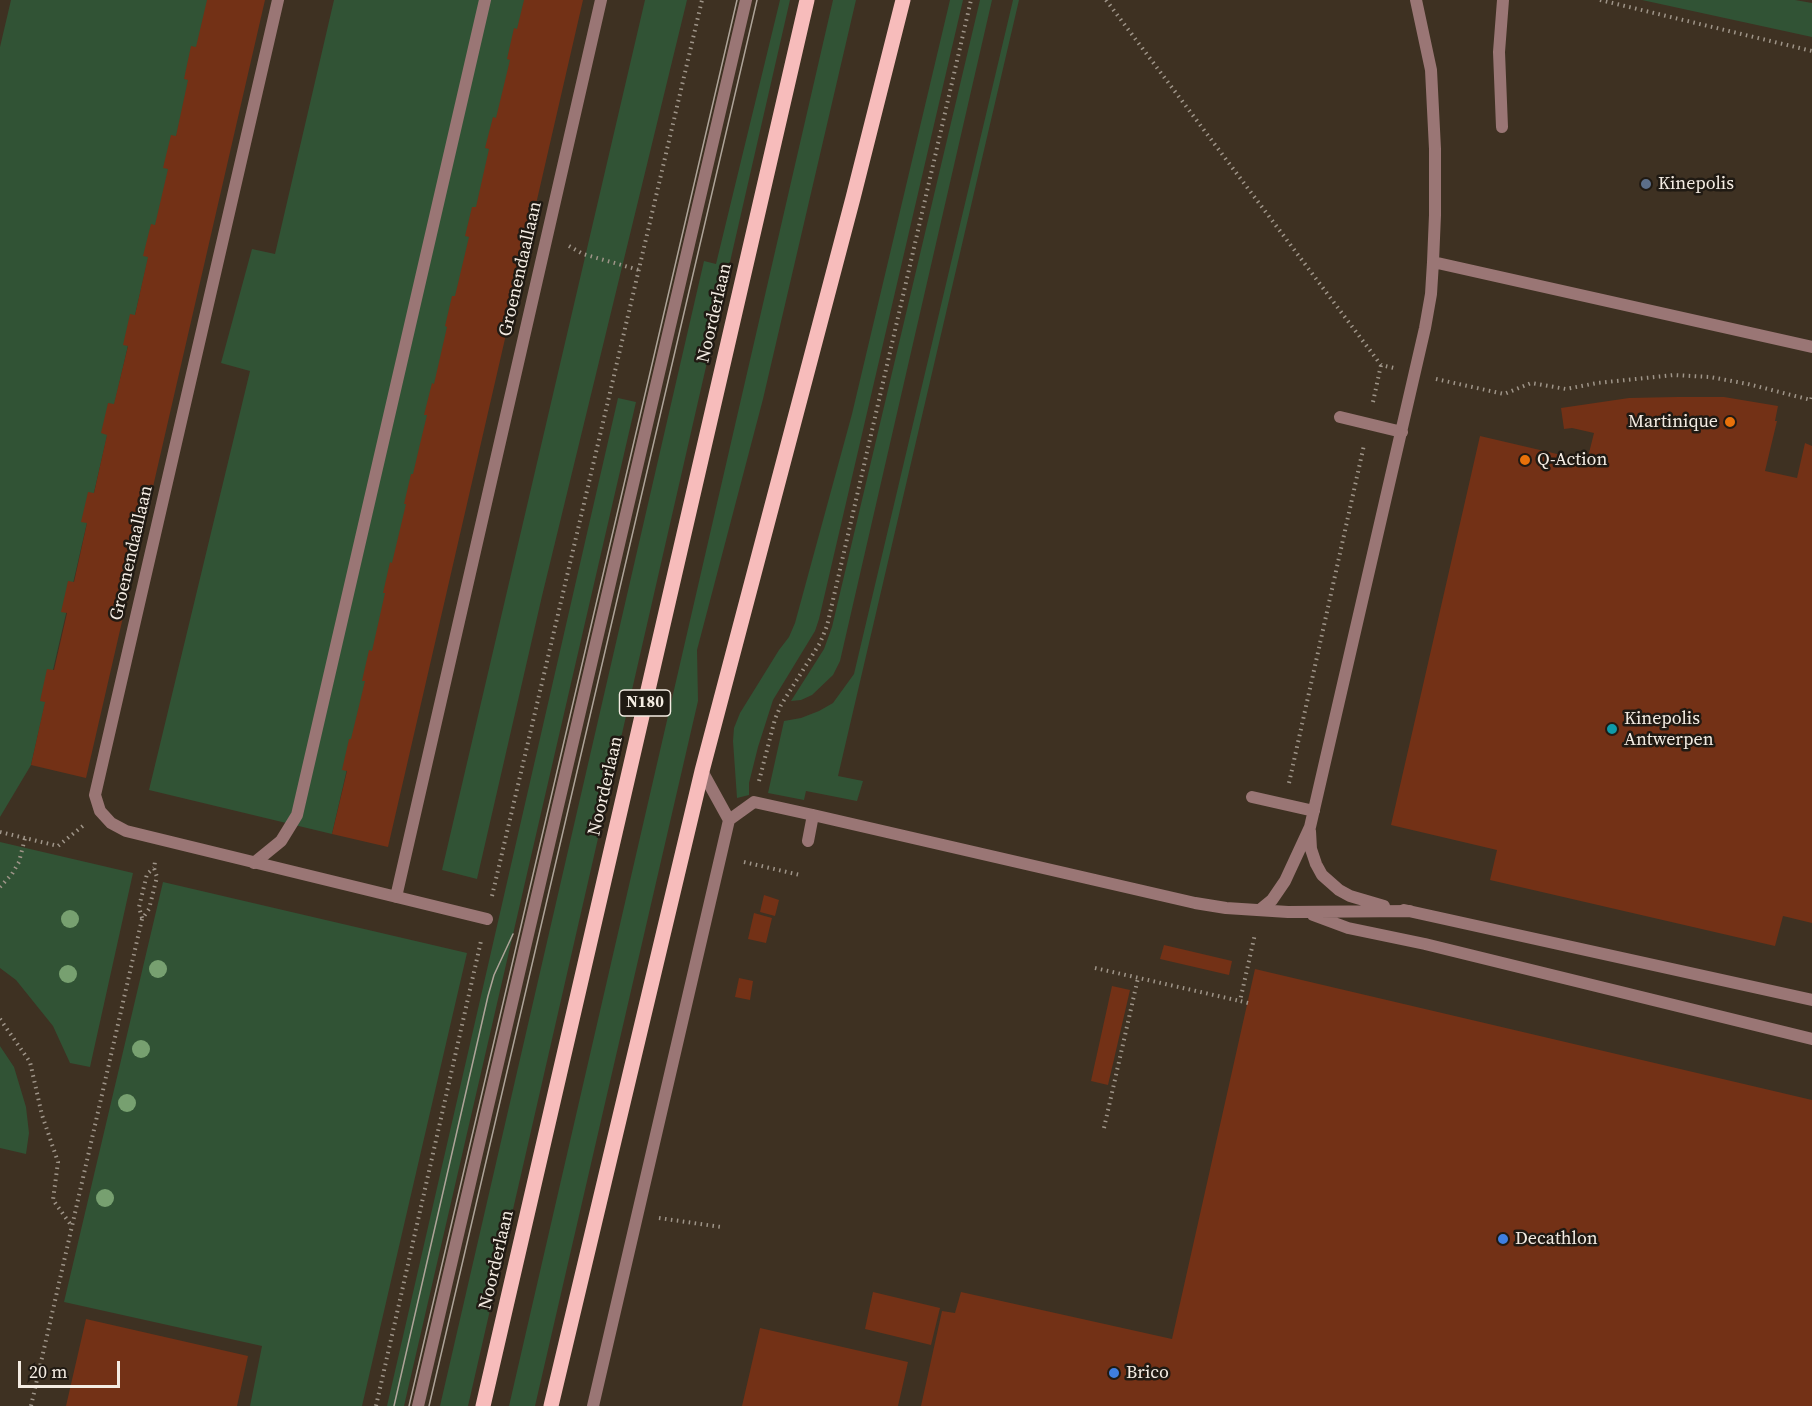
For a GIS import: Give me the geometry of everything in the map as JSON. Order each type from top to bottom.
[{"type":"main road","name":"Noorderlaan","points":[[483,1406],[807,0]]},
{"type":"main road","points":[[550,1406],[702,771],[903,0]]},
{"type":"street","name":"Groenendaallaan","points":[[100,810],[95,795],[278,0]]},
{"type":"street","points":[[254,863],[281,841],[297,815],[485,0]]},
{"type":"street","name":"Groenendaallaan","points":[[396,897],[601,0]]},
{"type":"street","points":[[418,1406],[746,0]]},
{"type":"street","points":[[1261,909],[1272,900],[1285,881],[1310,827],[1402,432],[1431,294],[1435,215],[1431,70],[1416,0]]},
{"type":"street","points":[[1502,127],[1499,52],[1503,0]]},
{"type":"street","points":[[1433,262],[1812,347]]},
{"type":"street","points":[[1340,417],[1402,432]]},
{"type":"street","points":[[702,771],[729,820]]},
{"type":"street","points":[[1252,797],[1314,811]]},
{"type":"street","points":[[594,1406],[729,820],[754,802],[1195,903],[1226,908],[1307,912],[1410,911]]},
{"type":"street","points":[[100,810],[111,823],[126,831],[487,919]]},
{"type":"street","points":[[808,841],[813,815]]},
{"type":"street","points":[[1310,827],[1311,849],[1322,875],[1330,884],[1350,896],[1377,905],[1812,1000]]},
{"type":"street","points":[[1307,912],[1348,928],[1425,944],[1812,1039]]},
{"type":"path","points":[[376,1406],[487,919],[702,0]]},
{"type":"path","points":[[754,802],[775,719],[781,705],[820,643],[826,626],[971,0]]},
{"type":"path","points":[[1600,0],[1812,51]]},
{"type":"path","points":[[548,233],[583,254],[639,270]]},
{"type":"path","points":[[1284,803],[1382,365]]},
{"type":"path","points":[[0,832],[58,846],[100,810]]},
{"type":"path","points":[[0,887],[19,862],[25,838]]},
{"type":"path","points":[[740,861],[800,875]]},
{"type":"path","points":[[142,919],[139,907],[147,874],[154,868]]},
{"type":"path","points":[[31,1406],[142,919],[149,909],[157,878]]},
{"type":"path","points":[[1240,1001],[1261,909]]},
{"type":"path","points":[[1095,968],[1248,1003]]},
{"type":"path","points":[[1104,1128],[1138,978]]},
{"type":"path","points":[[0,1019],[30,1062],[42,1115],[58,1162],[53,1200],[72,1226]]},
{"type":"path","points":[[655,1217],[721,1227]]},
{"type":"green space","points":[[11,0],[208,0],[31,765],[0,817],[0,47]]},
{"type":"green space","points":[[334,0],[525,0],[332,834],[149,790],[250,371],[221,363],[252,249],[275,254]]},
{"type":"green space","points":[[645,0],[687,0],[542,596],[477,879],[442,870]]},
{"type":"green space","points":[[780,0],[790,0],[468,1406],[440,1406],[704,261],[716,264]]},
{"type":"green space","points":[[833,0],[856,0],[763,399],[697,650],[698,701],[535,1406],[509,1406]]},
{"type":"green space","points":[[950,0],[963,0],[819,619],[815,631],[773,700],[758,747],[749,783],[749,795],[737,798],[734,728],[740,713],[789,637],[795,623],[852,414]]},
{"type":"green space","points":[[980,0],[992,0],[840,661],[833,675],[812,695],[791,701],[824,649],[832,627]]},
{"type":"green space","points":[[1013,0],[1019,0],[838,776],[863,781],[857,801],[806,791],[804,800],[768,793],[784,721],[801,718],[833,703],[854,674]]},
{"type":"green space","points":[[1642,0],[1795,0],[1812,3],[1812,37]]},
{"type":"green space","points":[[618,398],[636,402],[404,1406],[387,1406]]},
{"type":"green space","points":[[0,842],[133,873],[90,1067],[70,1063],[53,1026],[16,980],[0,968]]},
{"type":"green space","points":[[163,882],[467,953],[362,1406],[250,1406],[262,1346],[64,1302]]},
{"type":"green space","points":[[0,1046],[14,1067],[26,1107],[29,1133],[26,1154],[0,1148]]},
{"type":"building","points":[[207,0],[265,0],[86,778],[31,765],[45,702],[40,701],[47,669],[54,670],[67,613],[61,612],[68,581],[74,582],[87,523],[81,522],[88,492],[94,493],[107,435],[101,433],[108,403],[114,404],[128,346],[123,345],[130,314],[135,315],[148,257],[143,256],[151,224],[155,225],[168,169],[163,168],[171,135],[176,136],[188,80],[184,79],[191,46],[196,47]]},
{"type":"building","points":[[524,0],[583,0],[388,847],[332,834],[347,771],[342,770],[365,681],[362,681],[369,650],[372,651],[411,474],[413,474],[427,415],[424,415],[432,383],[434,384],[452,296],[455,296],[469,237],[465,236],[472,207],[476,207],[489,149],[485,148],[493,117],[496,118],[510,60],[507,59],[514,28],[517,29]]},
{"type":"building","name":"Kinepolis Antwerpen","points":[[1724,397],[1778,406],[1775,421],[1777,421],[1765,471],[1797,478],[1805,443],[1812,446],[1812,923],[1783,916],[1775,946],[1490,880],[1497,850],[1391,825],[1480,436],[1587,461],[1594,433],[1572,428],[1564,429],[1561,408],[1629,398]]},
{"type":"building","points":[[764,895],[779,900],[775,916],[760,912]]},
{"type":"building","points":[[754,913],[772,918],[766,943],[748,939]]},
{"type":"building","points":[[1164,945],[1232,961],[1229,975],[1160,959]]},
{"type":"building","name":"Decathlon","points":[[1255,969],[1812,1100],[1812,1406],[921,1406],[942,1311],[955,1313],[961,1292],[1172,1339]]},
{"type":"building","points":[[739,978],[753,981],[750,1000],[735,997]]},
{"type":"building","points":[[1112,986],[1130,990],[1108,1085],[1091,1081]]},
{"type":"building","points":[[873,1292],[940,1308],[931,1345],[865,1329]]},
{"type":"building","points":[[86,1319],[248,1356],[237,1406],[66,1406]]},
{"type":"building","points":[[760,1328],[908,1362],[898,1406],[742,1406]]},
{"type":"tram line","points":[[409,1406],[737,0]]},
{"type":"tram line","points":[[429,1406],[757,0]]},
{"type":"tram line","points":[[394,1406],[488,996],[494,975],[513,934]]},
{"type":"place","name":"Kinepolis","points":[[1646,184]]},
{"type":"place","name":"Martinique","points":[[1730,422]]},
{"type":"place","name":"Q-Action","points":[[1525,460]]},
{"type":"place","name":"Kinepolis Antwerpen","points":[[1612,729]]},
{"type":"place","name":"Decathlon","points":[[1503,1239]]},
{"type":"place","name":"Brico","points":[[1114,1373]]}]
